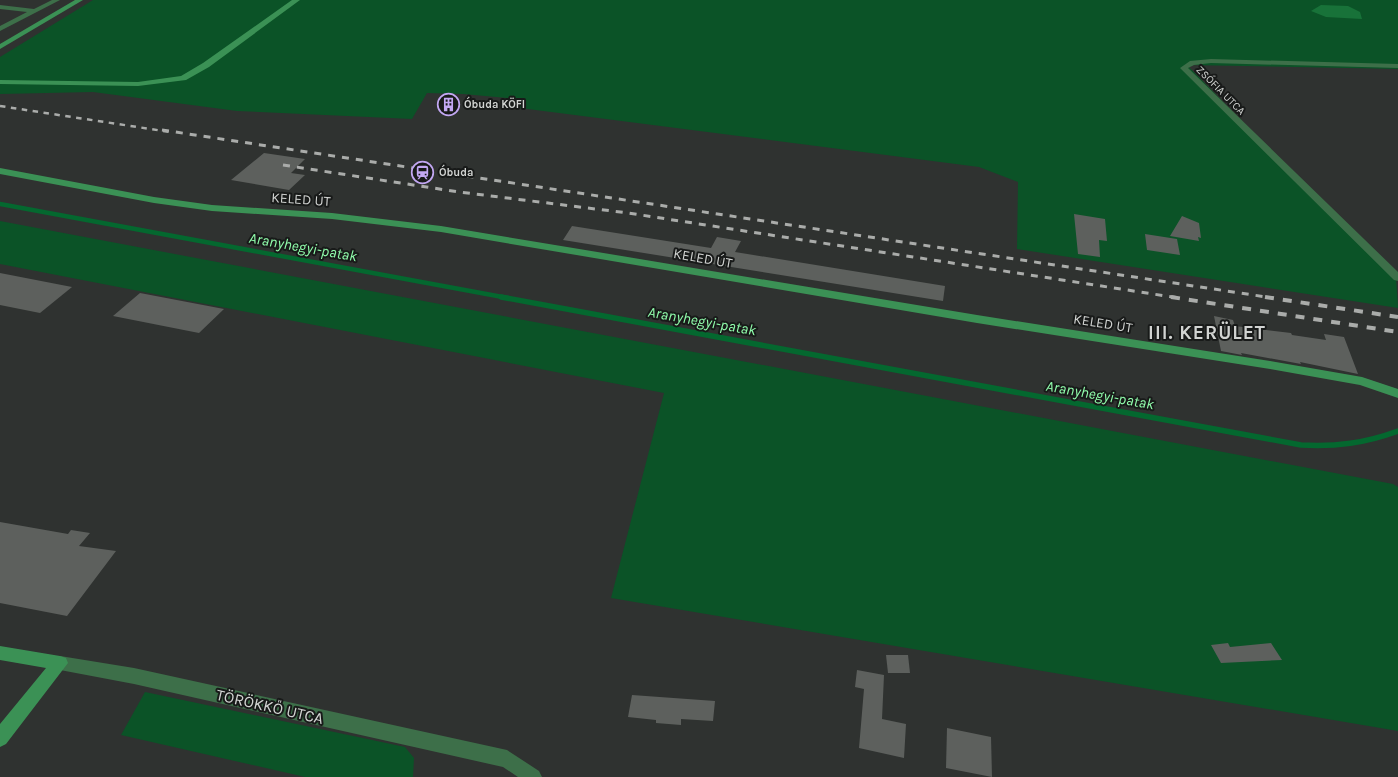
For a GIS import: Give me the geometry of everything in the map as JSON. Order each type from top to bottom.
[{"type":"street","points":[[0,29],[57,0]]},
{"type":"street","points":[[0,47],[80,0]]},
{"type":"street","points":[[0,82],[138,84],[183,78],[206,65],[297,0]]},
{"type":"street","points":[[0,7],[34,12]]},
{"type":"street","name":"ZSÓFIA UTCA","points":[[1398,66],[1211,62],[1194,63],[1186,65],[1184,68],[1206,92],[1398,278]]},
{"type":"street","name":"KELED ÚT","points":[[0,171],[154,200],[212,208],[332,216],[441,229],[977,319],[1270,364],[1362,381],[1398,394]]},
{"type":"street","name":"TÖRÖKKŐ UTCA","points":[[0,653],[134,676],[507,759],[533,777]]},
{"type":"street","points":[[0,738],[60,663]]},
{"type":"green space","points":[[93,0],[1398,0],[1398,69],[1187,65],[1396,276],[1398,308],[1017,249],[1018,182],[979,167],[520,108],[517,99],[463,94],[427,93],[412,119],[237,111],[93,92],[0,94],[0,57]]},
{"type":"green space","points":[[1321,5],[1348,6],[1360,12],[1362,19],[1326,17],[1311,11]]},
{"type":"green space","points":[[0,221],[1393,484],[1398,487],[1398,731],[611,598],[664,393],[0,264]]},
{"type":"green space","points":[[145,692],[405,747],[414,758],[413,777],[305,777],[121,735]]},
{"type":"building","points":[[264,153],[305,159],[291,173],[305,175],[289,190],[231,180]]},
{"type":"building","points":[[1074,214],[1105,219],[1107,241],[1099,240],[1100,257],[1078,254]]},
{"type":"building","points":[[1182,216],[1199,223],[1201,238],[1198,237],[1199,241],[1170,236]]},
{"type":"building","points":[[572,226],[711,248],[717,237],[741,241],[735,252],[945,286],[943,301],[563,240]]},
{"type":"building","points":[[1145,234],[1177,239],[1180,255],[1147,250]]},
{"type":"building","points":[[0,273],[72,287],[40,313],[0,305]]},
{"type":"building","points":[[140,293],[224,309],[199,333],[113,316]]},
{"type":"building","points":[[1214,316],[1233,320],[1235,326],[1291,333],[1292,335],[1326,340],[1324,334],[1344,337],[1358,374],[1300,362],[1301,364],[1221,351]]},
{"type":"building","points":[[0,522],[68,534],[71,530],[90,533],[79,546],[116,551],[67,616],[0,603]]},
{"type":"building","points":[[1228,643],[1230,647],[1271,643],[1282,660],[1221,663],[1211,645]]},
{"type":"building","points":[[886,655],[908,655],[910,673],[888,673]]},
{"type":"building","points":[[857,670],[884,675],[882,719],[906,724],[904,758],[859,748],[864,689],[855,687]]},
{"type":"building","points":[[632,695],[715,701],[713,721],[681,719],[681,725],[656,723],[656,720],[628,717]]},
{"type":"building","points":[[947,728],[991,737],[992,777],[946,768]]},
{"type":"waterway","name":"Aranyhegyi-patak","points":[[0,204],[508,298]]},
{"type":"waterway","name":"Aranyhegyi-patak","points":[[501,297],[1301,445],[1350,443],[1374,439],[1398,431]]},
{"type":"railway","points":[[0,106],[170,132]]},
{"type":"railway","points":[[162,130],[1273,298]]},
{"type":"railway","points":[[283,165],[459,192],[628,213],[1179,298]]},
{"type":"railway","points":[[1171,297],[1398,332]]},
{"type":"railway","points":[[1265,297],[1398,317]]},
{"type":"place","name":"Óbuda KÖFI","points":[[448,104]]},
{"type":"place","name":"Óbuda","points":[[423,172]]},
{"type":"district","name":"III. KERÜLET","points":[[1207,332]]}]
